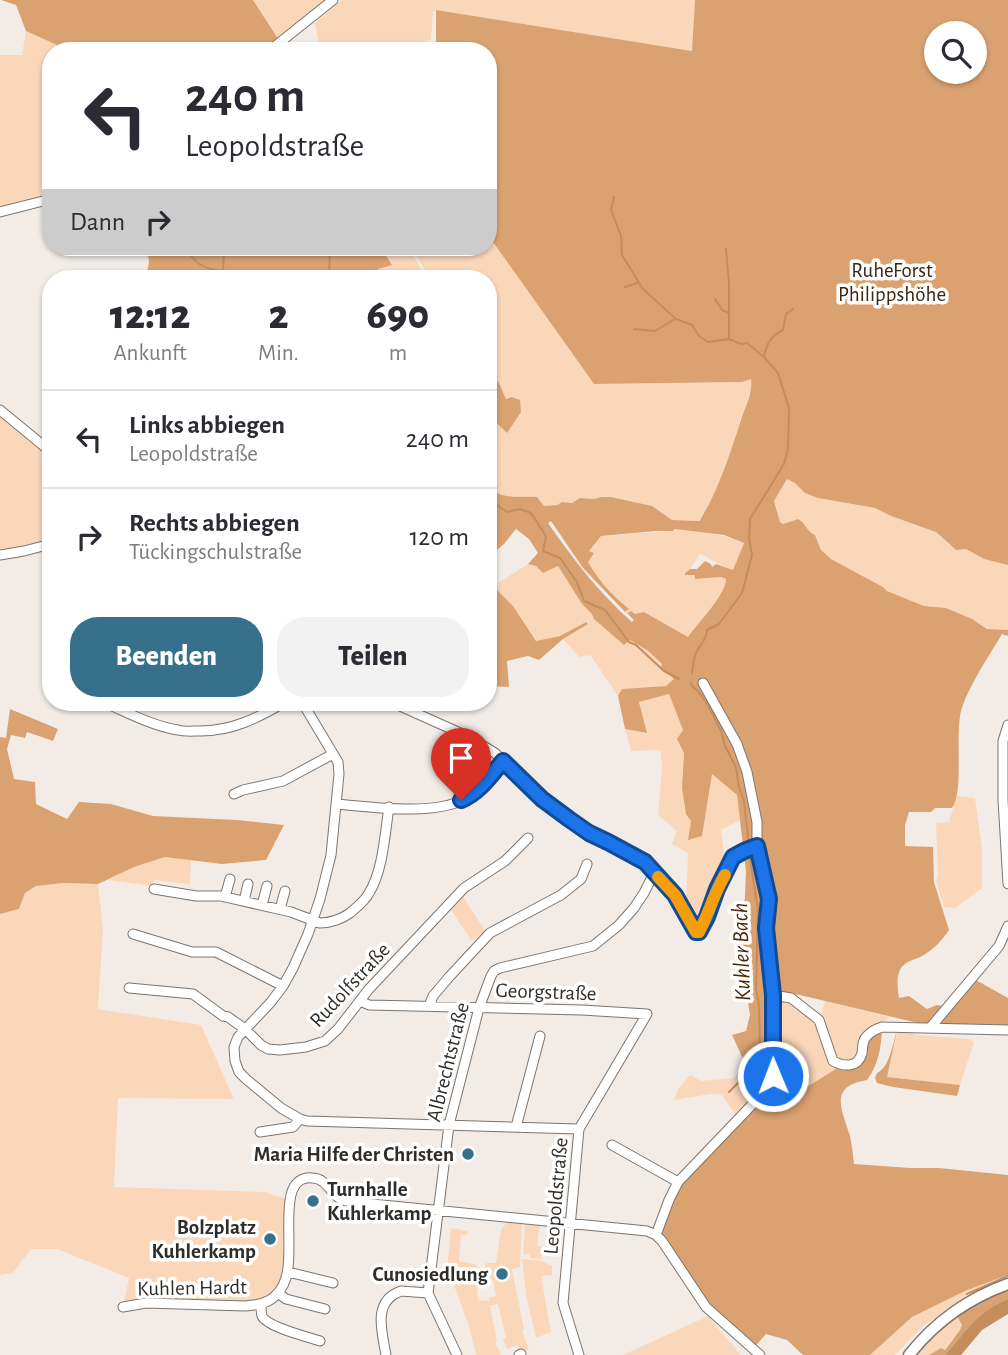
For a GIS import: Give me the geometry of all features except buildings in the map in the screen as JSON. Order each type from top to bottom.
[{"type":"main road","points":[[909,1355],[931,1330],[957,1310],[985,1293],[1008,1284]]},
{"type":"street","points":[[281,42],[333,0]]},
{"type":"street","points":[[0,212],[42,201]]},
{"type":"street","points":[[0,410],[42,445]]},
{"type":"street","points":[[0,555],[42,546]]},
{"type":"street","points":[[656,1235],[678,1182],[769,1087],[773,1076],[773,995],[766,928],[769,899],[751,848],[757,822],[747,772],[737,744],[703,683]]},
{"type":"street","points":[[125,711],[179,731],[232,728],[269,711]]},
{"type":"street","points":[[307,711],[338,762],[331,855],[302,950],[283,986],[236,1040],[235,1061],[240,1072],[267,1098],[300,1119],[314,1122],[579,1129]]},
{"type":"street","points":[[411,711],[467,736],[495,753],[542,799],[569,819],[589,833],[645,862],[668,887],[696,932],[699,932],[707,917],[733,857],[751,848]]},
{"type":"street","points":[[1008,725],[1003,741],[1008,884]]},
{"type":"street","points":[[234,794],[283,781],[333,754]]},
{"type":"street","points":[[336,804],[432,808],[466,799],[486,782],[503,761]]},
{"type":"street","points":[[154,890],[225,897],[280,909],[325,923],[345,917],[369,894],[379,865],[389,807]]},
{"type":"street","name":"Rudolfstraße","points":[[129,988],[193,994],[246,1029],[268,1049],[306,1047],[320,1043],[333,1035],[369,989],[464,888],[505,861],[528,838]]},
{"type":"street","points":[[429,1006],[441,986],[490,933],[561,895],[581,879],[587,864]]},
{"type":"street","name":"Albrechtstraße","points":[[428,1293],[449,1125],[479,1008],[491,976],[494,971],[593,946],[619,925],[634,908],[654,873]]},
{"type":"street","points":[[225,897],[230,879]]},
{"type":"street","points":[[244,901],[248,884]]},
{"type":"street","points":[[262,905],[267,886]]},
{"type":"street","points":[[280,909],[285,891]]},
{"type":"street","points":[[930,1028],[999,946],[1008,926]]},
{"type":"street","points":[[133,934],[192,951],[216,952],[283,986]]},
{"type":"street","points":[[773,995],[791,998],[819,1020],[833,1061],[842,1066],[853,1065],[859,1060],[866,1036],[882,1027],[1008,1030]]},
{"type":"street","name":"Georgstraße","points":[[360,1001],[369,1005],[647,1014]]},
{"type":"street","name":"Leopoldstraße","points":[[579,1355],[563,1303],[579,1129],[647,1014]]},
{"type":"street","points":[[516,1128],[540,1036]]},
{"type":"street","points":[[261,1132],[293,1127],[300,1119]]},
{"type":"street","points":[[612,1144],[678,1182]]},
{"type":"street","name":"Kuhlen Hardt","points":[[123,1307],[146,1303],[245,1306],[261,1304],[274,1298],[288,1272],[289,1200],[294,1186],[309,1177],[318,1178],[339,1198],[352,1202],[438,1210]]},
{"type":"street","points":[[438,1210],[647,1231],[656,1235],[706,1307],[760,1355]]},
{"type":"street","points":[[288,1272],[333,1283]]},
{"type":"street","points":[[386,1355],[381,1312],[386,1300],[401,1291],[428,1293],[457,1355]]},
{"type":"street","name":"Kuhlen Hardt","points":[[278,1293],[286,1299],[325,1310]]},
{"type":"street","name":"Kuhlen Hardt","points":[[261,1304],[265,1320],[320,1341]]},
{"type":"shaded area","points":[[253,0],[329,0],[280,42]]},
{"type":"shaded area","points":[[342,0],[695,0],[693,51],[436,10],[433,12],[431,40],[424,42],[318,42],[315,23]]},
{"type":"shaded area","points":[[26,31],[50,42],[42,42],[42,198],[0,209],[0,55],[22,55]]},
{"type":"shaded area","points":[[497,248],[594,384],[742,382],[751,378],[752,385],[725,468],[700,521],[672,520],[652,506],[611,497],[580,498],[572,503],[562,502],[544,507],[537,497],[517,497],[497,492],[497,424],[499,425],[506,399],[497,380],[497,270],[425,270],[417,256],[497,256]]},
{"type":"shaded area","points":[[386,256],[414,256],[422,270],[377,270],[391,265]]},
{"type":"shaded area","points":[[0,415],[42,450],[42,542],[0,550]]},
{"type":"shaded area","points":[[787,479],[805,493],[818,498],[875,508],[936,532],[949,545],[1008,565],[1008,630],[987,629],[946,608],[924,606],[887,591],[831,559],[821,550],[815,535],[801,520],[783,524],[779,522],[774,501]]},
{"type":"shaded area","points":[[674,529],[724,536],[744,543],[733,571],[700,554],[685,573],[695,575],[695,579],[726,579],[716,600],[689,638],[650,615],[625,612],[628,610],[599,580],[587,562],[593,553],[589,551],[601,536]]},
{"type":"shaded area","points":[[528,564],[558,566],[582,604],[592,614],[647,650],[675,679],[666,686],[623,689],[618,696],[590,655],[579,657],[563,639],[587,624],[585,622],[560,636],[536,641],[513,606],[497,590],[497,583]]},
{"type":"shaded area","points":[[669,694],[683,730],[677,739],[684,753],[682,788],[702,835],[712,774],[737,795],[740,820],[721,830],[726,868],[705,918],[697,927],[686,906],[688,853],[672,844],[677,831],[658,815],[662,767],[660,750],[631,751],[625,729],[646,733],[639,702]]},
{"type":"shaded area","points":[[957,796],[975,798],[982,848],[982,888],[955,908],[944,907],[936,882],[936,823],[949,822]]},
{"type":"shaded area","points":[[165,857],[191,860],[190,884],[154,880],[153,886],[108,880],[134,867]]},
{"type":"shaded area","points":[[98,884],[103,929],[98,1009],[201,1025],[234,1099],[118,1098],[114,1187],[265,1192],[289,1200],[282,1286],[261,1304],[123,1307],[129,1278],[57,1249],[31,1249],[13,1273],[0,1275],[0,914],[19,909],[25,893],[36,886]]},
{"type":"shaded area","points":[[461,893],[485,931],[472,941],[451,910],[454,908],[451,904]]},
{"type":"shaded area","points":[[776,1001],[789,1001],[821,1015],[825,1001],[890,1017],[868,1031],[858,1058],[786,1100],[772,1090]]},
{"type":"shaded area","points":[[898,1031],[969,1039],[974,1042],[960,1085],[886,1077]]},
{"type":"shaded area","points":[[749,1062],[769,1080],[757,1097],[736,1115],[722,1095],[711,1094],[674,1100],[678,1089],[690,1075],[701,1081],[734,1078]]},
{"type":"shaded area","points":[[505,1220],[522,1222],[520,1267],[512,1269],[524,1329],[522,1331],[529,1349],[521,1353],[517,1345],[507,1349],[498,1304],[490,1306],[497,1341],[495,1342],[501,1355],[476,1355],[455,1288],[453,1284],[448,1285],[446,1279],[451,1228],[468,1231],[467,1235],[461,1235],[459,1261],[477,1265],[471,1282],[477,1284],[478,1300],[489,1301],[489,1297],[496,1296],[493,1279],[490,1279],[491,1271],[483,1270],[486,1263],[496,1263]]},
{"type":"shaded area","points":[[525,1222],[540,1224],[537,1246],[543,1247],[541,1259],[523,1254]]},
{"type":"shaded area","points":[[522,1259],[541,1261],[552,1266],[553,1275],[541,1276],[551,1332],[536,1338],[526,1295]]},
{"type":"shaded area","points":[[990,1281],[967,1294],[922,1327],[895,1355],[870,1355],[912,1317]]},
{"type":"shaded area","points":[[1008,1299],[1008,1314],[982,1330],[961,1355],[945,1355],[981,1315]]},
{"type":"shaded area","points":[[708,1316],[741,1355],[623,1355]]},
{"type":"shaded area","points":[[957,1316],[962,1327],[944,1350],[941,1348],[929,1355],[913,1355],[934,1333]]},
{"type":"green space","points":[[1,0],[253,0],[280,42],[50,42],[26,31],[16,5]]},
{"type":"green space","name":"RuheForst Philippshöhe","points":[[695,0],[1008,0],[1008,565],[984,559],[966,549],[956,550],[936,532],[875,508],[818,498],[805,493],[787,479],[774,501],[780,522],[783,524],[798,519],[815,535],[821,550],[831,559],[887,591],[924,606],[946,608],[987,629],[1008,630],[1008,636],[1002,634],[979,672],[961,711],[958,790],[952,808],[909,812],[905,825],[905,846],[933,847],[934,882],[949,930],[932,950],[901,968],[899,998],[909,996],[927,1009],[937,1005],[945,1006],[932,1021],[922,1024],[800,995],[776,993],[768,1006],[766,1076],[744,1061],[732,1035],[746,1031],[750,1015],[742,960],[746,871],[737,795],[712,774],[702,836],[688,840],[691,821],[686,814],[682,788],[684,753],[677,739],[683,730],[669,694],[639,702],[647,733],[625,729],[618,696],[622,689],[666,686],[674,679],[647,650],[630,640],[624,645],[594,619],[558,566],[543,573],[536,566],[528,564],[538,553],[529,539],[516,529],[497,550],[497,492],[517,497],[537,497],[544,506],[572,503],[580,498],[611,497],[652,506],[672,520],[700,521],[727,461],[750,394],[751,379],[742,382],[594,384],[497,248],[497,42],[436,42],[436,10],[692,51]],"holes":[[[551,521],[583,568],[625,612],[629,609],[606,587],[588,562],[594,553],[589,551],[601,536],[674,529],[724,535],[744,543],[733,570],[716,564],[712,567],[705,561],[697,569],[690,569],[685,573],[695,575],[695,579],[726,579],[717,600],[688,637],[644,612],[627,613],[634,620],[632,622],[608,599],[577,562],[548,523]]]},
{"type":"green space","points":[[148,256],[386,256],[392,265],[377,270],[148,270]]},
{"type":"green space","points":[[497,380],[506,399],[512,397],[520,400],[521,412],[507,433],[499,425]]},
{"type":"green space","points":[[497,590],[513,606],[536,641],[560,636],[586,622],[588,624],[563,639],[539,660],[528,656],[507,661],[509,687],[497,686]]},
{"type":"green space","points":[[10,709],[58,729],[53,741],[27,732],[25,738],[11,735],[7,749],[14,779],[35,782],[36,804],[67,819],[79,802],[111,804],[153,816],[284,825],[266,860],[222,864],[165,857],[134,867],[98,884],[36,886],[25,893],[19,909],[0,914],[0,737],[6,738]]},
{"type":"green space","points":[[974,979],[1008,998],[1008,1025],[941,1025]]},
{"type":"green space","points":[[882,1030],[878,1056],[871,1075],[867,1080],[847,1088],[842,1094],[842,1108],[854,1164],[1008,1175],[1008,1275],[965,1291],[912,1317],[870,1355],[803,1355],[787,1340],[766,1334],[753,1349],[721,1320],[656,1235],[678,1182],[769,1087],[786,1100],[839,1067],[854,1067],[870,1034]]},
{"type":"green space","points":[[897,1031],[887,1077],[960,1085],[957,1096],[877,1083],[875,1078],[888,1061]]},
{"type":"green space","points":[[1008,1289],[1008,1299],[981,1315],[945,1355],[929,1355],[941,1348],[945,1350],[960,1330],[962,1325],[957,1316],[977,1303]]},
{"type":"waterway","name":"Kuhler Bach","points":[[614,197],[611,210],[621,236],[622,255],[643,289],[676,319],[692,325],[699,336],[708,342],[729,339],[741,344],[747,343],[778,373],[789,408],[788,449],[784,464],[750,519],[752,555],[742,593],[719,624],[707,630],[695,656],[692,673]]},
{"type":"waterway","points":[[726,249],[729,339]]},
{"type":"waterway","points":[[191,256],[200,264],[216,270]]},
{"type":"waterway","points":[[223,270],[224,256]]},
{"type":"waterway","points":[[329,270],[330,256]]},
{"type":"waterway","points":[[625,287],[637,283]]},
{"type":"waterway","points":[[715,299],[722,310],[729,313]]},
{"type":"waterway","points":[[764,356],[770,340],[783,330],[786,314],[793,309]]},
{"type":"waterway","points":[[634,329],[655,331],[675,319]]},
{"type":"waterway","points":[[497,505],[507,512],[520,509],[531,513],[546,536],[543,551],[560,558],[577,582],[584,601],[605,610],[629,642],[636,645],[664,671],[679,679]]},
{"type":"waterway","name":"Kuhler Bach","points":[[691,683],[708,705],[736,767],[744,801],[749,846]]},
{"type":"waterway","name":"Kuhler Bach","points":[[749,852],[758,910],[756,989],[760,1048],[754,1064]]},
{"type":"waterway","name":"Kuhler Bach","points":[[729,1092],[738,1083]]},
{"type":"waterway","points":[[967,1294],[1008,1276]]},
{"type":"slow traffic","points":[[658,877],[675,895],[692,927],[699,932],[725,875]]},
{"type":"place","name":"Maria Hilfe der Christen","points":[[468,1154]]},
{"type":"place","name":"Turnhalle Kuhlerkamp","points":[[313,1201]]},
{"type":"place","name":"Bolzplatz Kuhlerkamp","points":[[270,1239]]},
{"type":"place","name":"Cunosiedlung","points":[[502,1274]]},
{"type":"route","points":[[461,800],[466,799],[486,782],[503,761],[542,799],[569,819],[589,833],[645,862],[675,895],[696,932],[699,932],[707,917],[733,857],[757,846],[769,899],[766,928],[773,995],[773,1076]]}]
